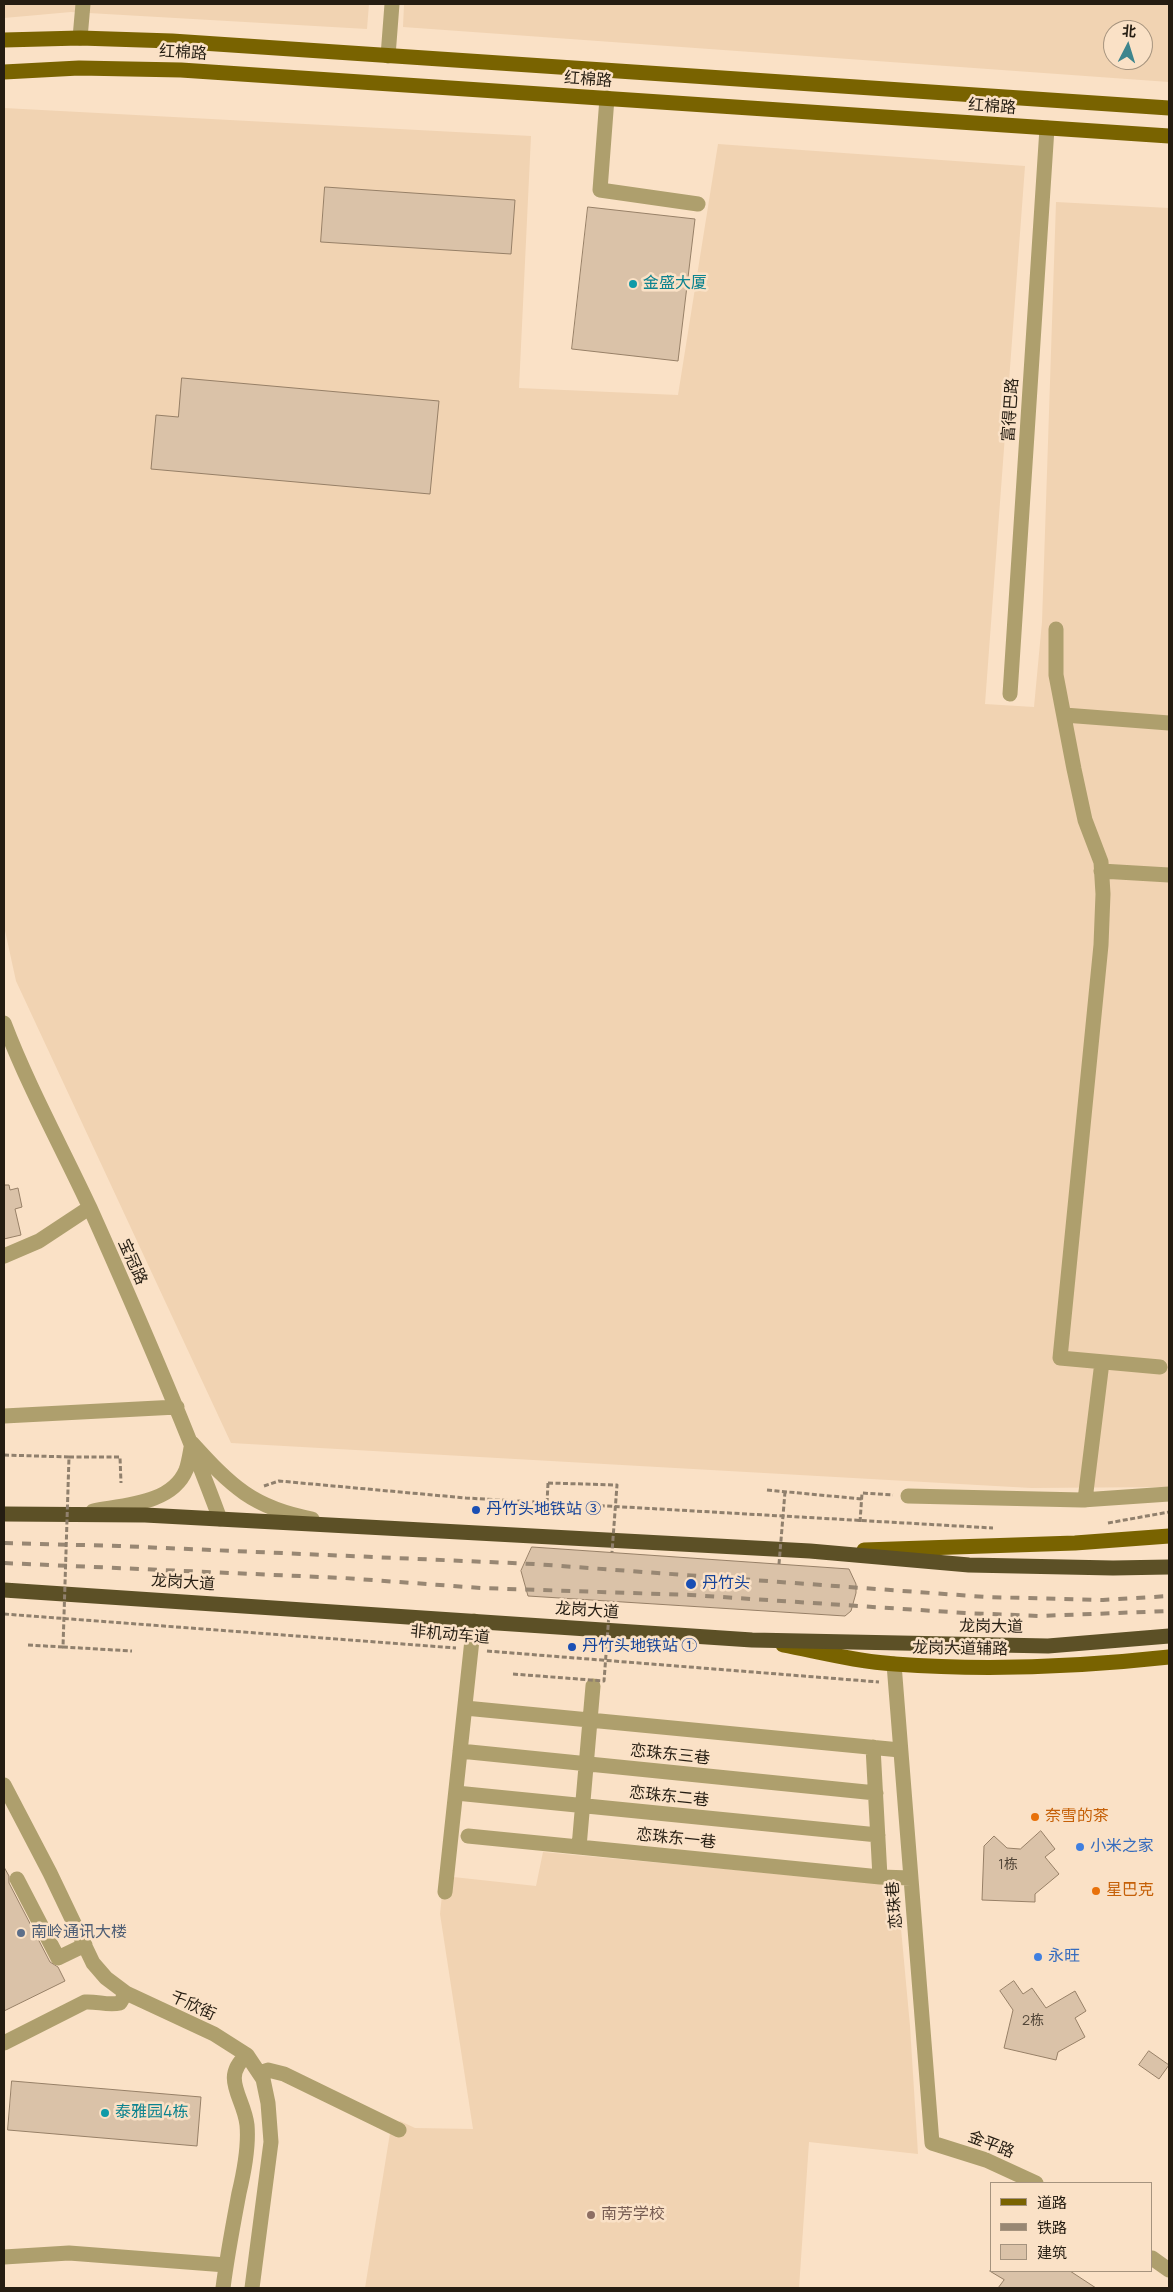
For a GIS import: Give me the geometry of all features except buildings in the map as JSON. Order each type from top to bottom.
[{"type":"highway","points":[[4,1514],[146,1515],[810,1551],[969,1565],[1113,1568],[1169,1567]]},
{"type":"highway","name":"龙岗大道","points":[[4,1590],[752,1640],[1048,1646],[1169,1636]]},
{"type":"main road","name":"红棉路","points":[[4,40],[80,38],[163,41],[1169,108]]},
{"type":"main road","name":"红棉路","points":[[4,72],[79,68],[181,70],[1169,136]]},
{"type":"main road","points":[[810,1551],[990,1547],[1169,1536]]},
{"type":"main road","name":"龙岗大道辅路","points":[[752,1640],[894,1664],[1053,1667],[1169,1656]]},
{"type":"street","points":[[80,38],[82,4]]},
{"type":"street","points":[[388,56],[392,4]]},
{"type":"street","points":[[607,98],[600,190],[698,204]]},
{"type":"street","name":"富得巴路","points":[[1010,694],[1047,128]]},
{"type":"street","points":[[1056,629],[1056,675],[1085,820],[1100,862],[1103,894],[1101,945],[1060,1358],[1160,1367]]},
{"type":"street","points":[[1064,715],[1169,723]]},
{"type":"street","points":[[1101,871],[1169,875]]},
{"type":"street","name":"宝冠路","points":[[4,1023],[14,1051],[89,1208],[177,1406],[220,1519]]},
{"type":"street","points":[[4,1256],[39,1241],[89,1208]]},
{"type":"street","points":[[1085,1500],[1102,1362]]},
{"type":"street","points":[[4,1416],[177,1406]]},
{"type":"street","points":[[75,1514],[157,1497],[175,1486],[186,1470],[192,1443]]},
{"type":"street","points":[[192,1443],[222,1476],[256,1501],[283,1514],[350,1526]]},
{"type":"street","points":[[908,1496],[1085,1500],[1169,1494]]},
{"type":"street","points":[[445,1892],[474,1621]]},
{"type":"street","name":"恋珠巷","points":[[894,1664],[932,2144]]},
{"type":"street","points":[[580,1847],[593,1686]]},
{"type":"street","points":[[465,1708],[900,1750]]},
{"type":"street","points":[[873,1747],[880,1877]]},
{"type":"street","name":"恋珠东三巷","points":[[460,1752],[876,1793]]},
{"type":"street","name":"千欣街","points":[[4,1785],[50,1873],[93,1963],[106,1978],[126,1993],[214,2034],[247,2055],[263,2079],[268,2103],[271,2142],[252,2288]]},
{"type":"street","name":"恋珠东二巷","points":[[456,1793],[878,1835]]},
{"type":"street","name":"恋珠东一巷","points":[[468,1836],[880,1877],[911,1878]]},
{"type":"street","points":[[17,1879],[58,1958],[84,1945]]},
{"type":"street","points":[[4,2043],[85,2002],[94,2001],[113,2005],[120,2003],[126,1993]]},
{"type":"street","points":[[223,2288],[245,2163],[247,2124],[235,2085],[234,2071],[238,2063],[247,2055]]},
{"type":"street","points":[[259,2073],[268,2070],[284,2074],[399,2130]]},
{"type":"street","name":"金平路","points":[[932,2144],[986,2160],[1034,2182]]},
{"type":"street","points":[[4,2257],[69,2254],[226,2265]]},
{"type":"street","points":[[1153,2259],[1169,2270]]},
{"type":"path","points":[[4,1455],[120,1457],[121,1482]]},
{"type":"path","points":[[63,1647],[69,1457]]},
{"type":"path","points":[[259,1488],[279,1481],[466,1498],[860,1522],[1000,1528]]},
{"type":"path","points":[[547,1503],[548,1483],[617,1485],[612,1552]]},
{"type":"path","points":[[767,1490],[862,1499]]},
{"type":"path","points":[[779,1564],[785,1492]]},
{"type":"path","points":[[860,1522],[862,1493],[908,1496]]},
{"type":"path","points":[[1106,1523],[1169,1512]]},
{"type":"path","points":[[513,1674],[604,1681],[610,1601]]},
{"type":"path","name":"非机动车道","points":[[4,1614],[895,1684]]},
{"type":"path","points":[[28,1645],[132,1651]]},
{"type":"shaded area","points":[[4,4],[369,4],[367,29],[71,12],[4,18]]},
{"type":"shaded area","points":[[404,4],[1169,4],[1169,82],[403,27]]},
{"type":"shaded area","points":[[4,108],[531,136],[519,388],[678,395],[718,144],[1025,166],[985,704],[1034,707],[1042,622],[1056,202],[1169,208],[1169,1487],[1031,1488],[231,1443],[16,981],[4,926]]},
{"type":"shaded area","points":[[543,1852],[897,1885],[910,2026],[918,2154],[809,2142],[799,2288],[365,2288],[390,2133],[400,2121],[415,2128],[473,2129],[440,1914],[444,1876],[536,1886]]},
{"type":"railway","points":[[4,1543],[119,1546],[534,1564],[986,1597],[1103,1600],[1169,1596]]},
{"type":"railway","points":[[4,1563],[344,1578],[481,1588],[691,1595],[965,1613],[1039,1616],[1169,1611]]},
{"type":"place","name":"金盛大厦","points":[[633,284]]},
{"type":"place","name":"丹竹头地铁站 ③","points":[[476,1510]]},
{"type":"place","name":"丹竹头","points":[[691,1584]]},
{"type":"place","name":"丹竹头地铁站 ①","points":[[572,1647]]},
{"type":"place","name":"奈雪的茶","points":[[1035,1817]]},
{"type":"place","name":"小米之家","points":[[1080,1847]]},
{"type":"place","name":"星巴克","points":[[1096,1891]]},
{"type":"place","name":"南岭通讯大楼","points":[[21,1933]]},
{"type":"place","name":"永旺","points":[[1038,1957]]},
{"type":"place","name":"泰雅园4栋","points":[[105,2113]]},
{"type":"place","name":"南芳学校","points":[[591,2215]]}]
